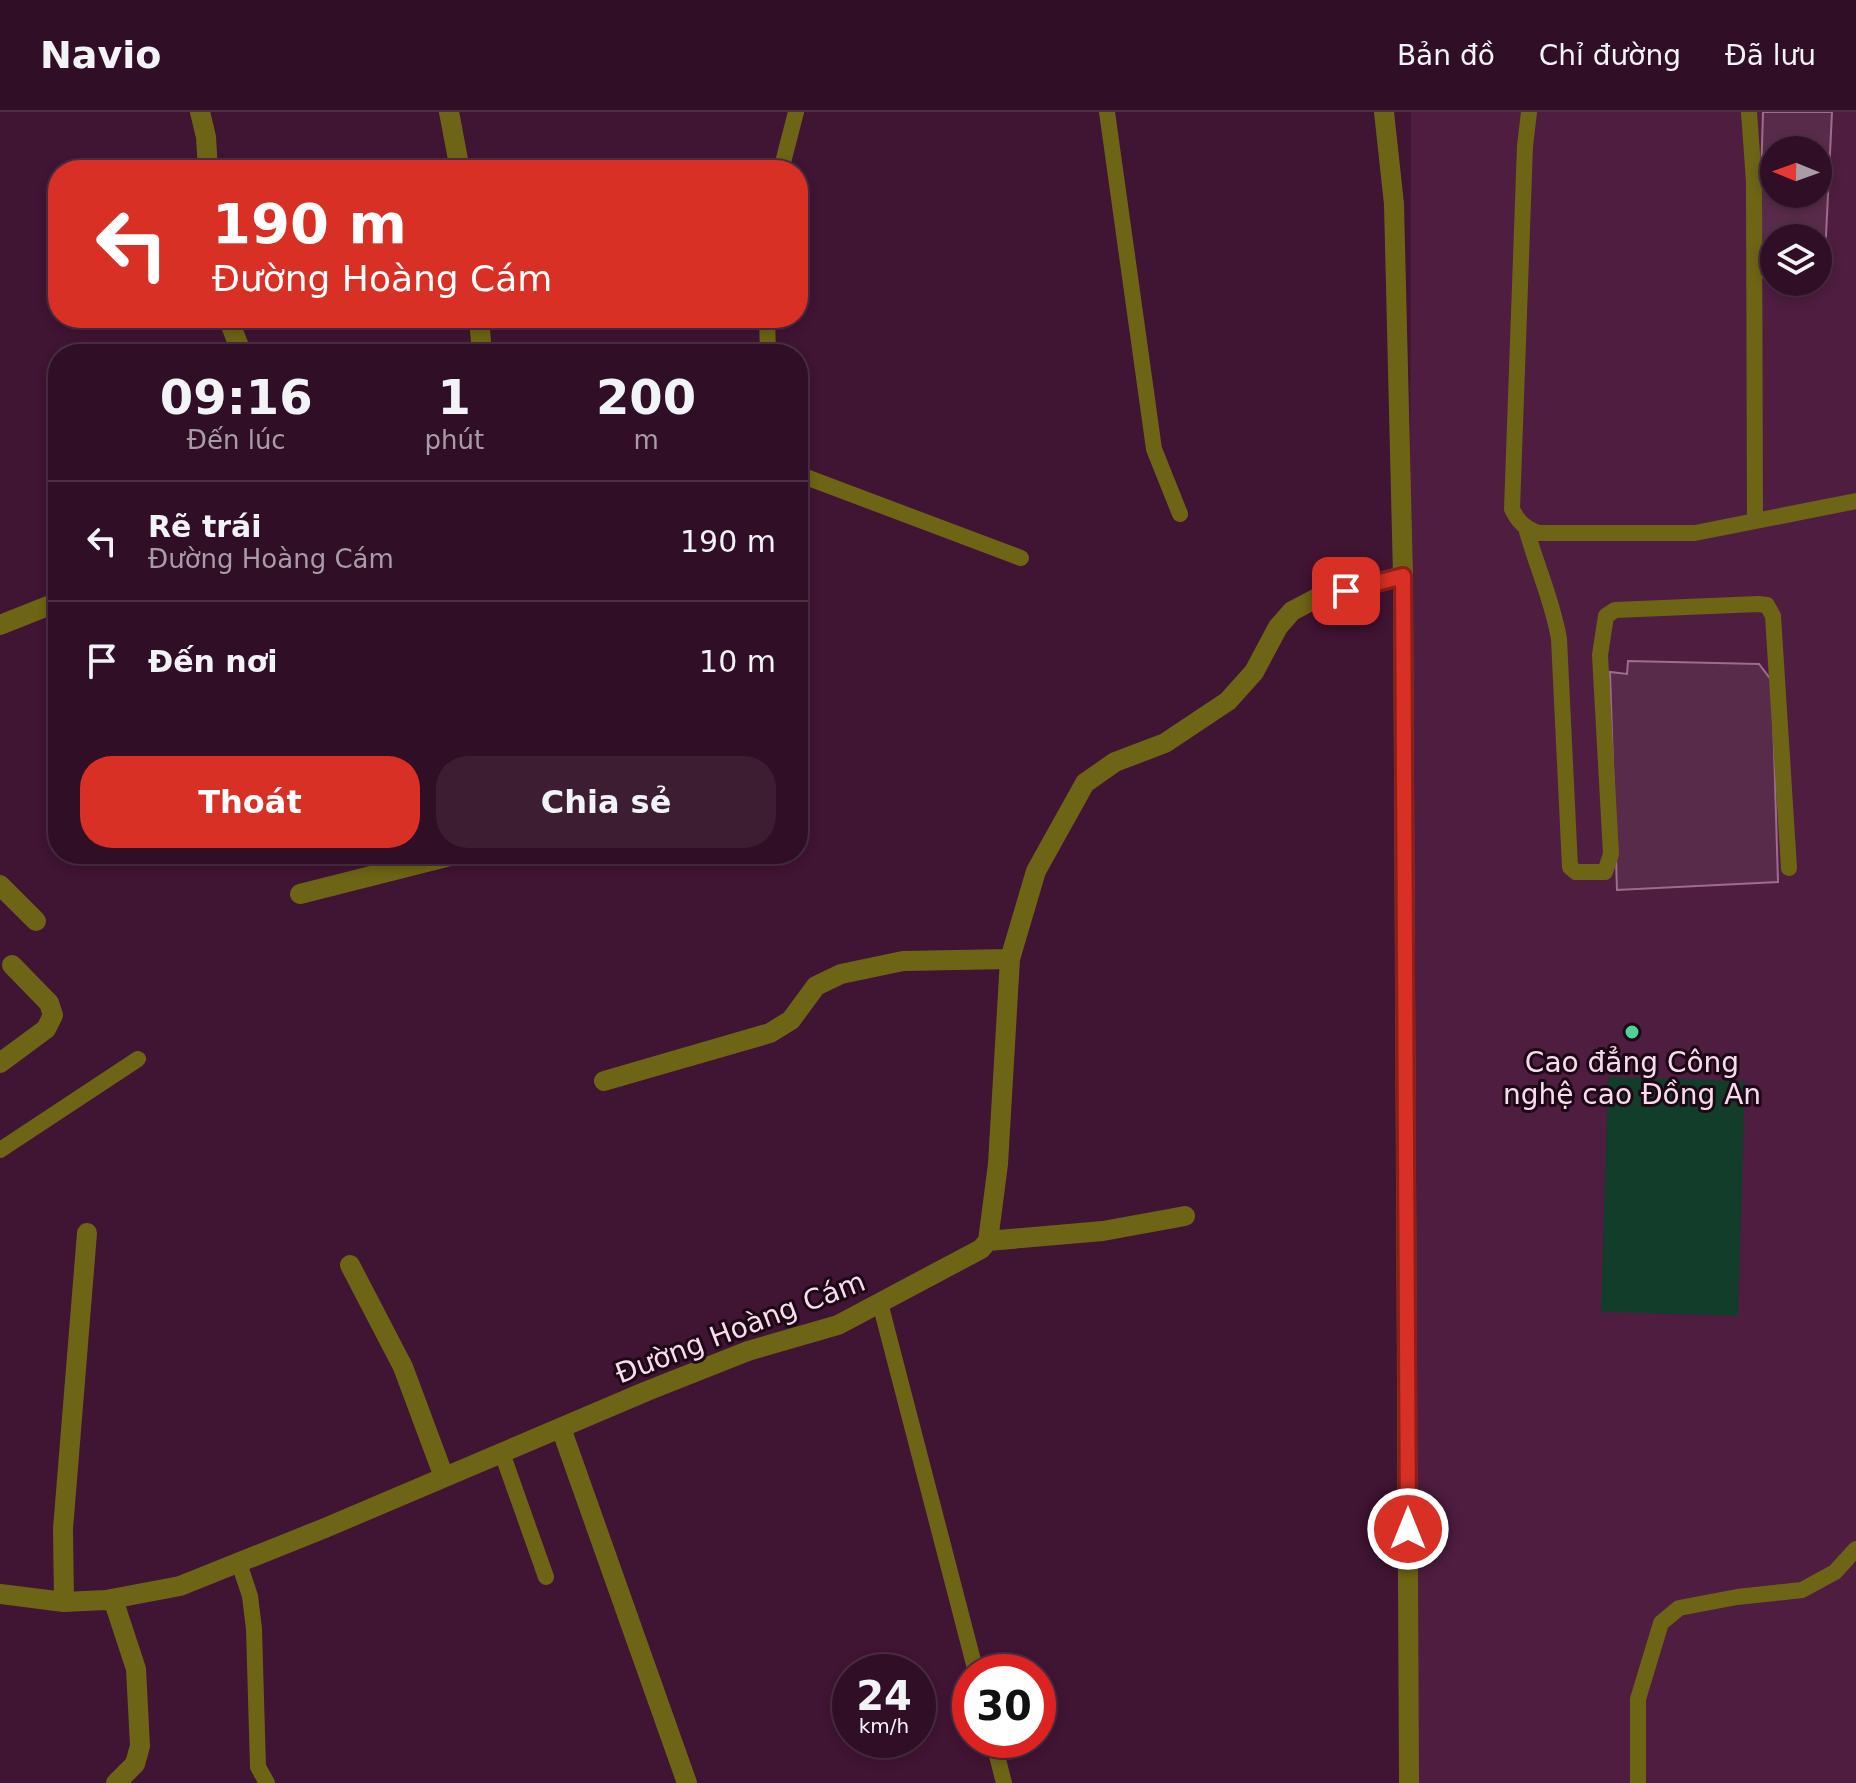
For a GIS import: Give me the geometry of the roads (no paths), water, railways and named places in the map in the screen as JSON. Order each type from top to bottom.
[{"type":"street","points":[[200,112],[207,160]]},
{"type":"street","points":[[449,112],[458,160]]},
{"type":"street","points":[[1384,112],[1394,204],[1403,576],[1409,1783]]},
{"type":"street","points":[[1185,1216],[1103,1231],[988,1241],[998,1164],[1010,959],[1036,871],[1085,783],[1115,762],[1165,743],[1228,701],[1254,672],[1278,627],[1292,611],[1317,598],[1403,576]]},
{"type":"street","points":[[0,625],[48,606]]},
{"type":"street","points":[[300,894],[418,864]]},
{"type":"street","points":[[0,885],[36,921]]},
{"type":"street","points":[[604,1081],[770,1033],[791,1020],[816,986],[841,974],[903,961],[1010,959]]},
{"type":"street","points":[[0,1063],[46,1029],[53,1015],[49,1003],[12,965]]},
{"type":"street","points":[[64,1602],[63,1529],[87,1233]]},
{"type":"street","name":"Đường Hoàng Cám","points":[[0,1594],[64,1602],[113,1599],[180,1586],[748,1351],[838,1325],[981,1249],[988,1241]]},
{"type":"street","points":[[350,1265],[403,1367],[444,1477]]},
{"type":"street","points":[[561,1428],[687,1783]]},
{"type":"street","points":[[113,1599],[136,1669],[140,1746],[135,1764],[116,1783]]},
{"type":"lane","points":[[784,160],[796,112]]},
{"type":"lane","points":[[1107,112],[1154,449],[1180,514]]},
{"type":"lane","points":[[1529,112],[1525,146],[1512,509],[1516,519],[1538,533],[1695,533],[1856,501]]},
{"type":"lane","points":[[1749,112],[1754,182],[1755,521]]},
{"type":"lane","points":[[808,478],[1021,558]]},
{"type":"lane","points":[[1526,528],[1540,580],[1556,617],[1559,639],[1570,867],[1576,872],[1605,872],[1611,854],[1600,655],[1606,616],[1615,610],[1758,604],[1767,605],[1773,616],[1789,868]]},
{"type":"lane","points":[[0,1150],[138,1059]]},
{"type":"lane","points":[[880,1303],[971,1654]]},
{"type":"lane","points":[[502,1453],[546,1577]]},
{"type":"lane","points":[[1638,1783],[1638,1699],[1661,1623],[1679,1608],[1802,1590],[1835,1572],[1856,1549]]},
{"type":"lane","points":[[239,1563],[250,1596],[254,1629],[258,1767],[267,1783]]},
{"type":"lane","points":[[998,1758],[1004,1783]]},
{"type":"place","name":"Cao đẳng Công nghệ cao Đồng An","points":[[1632,1032]]}]
